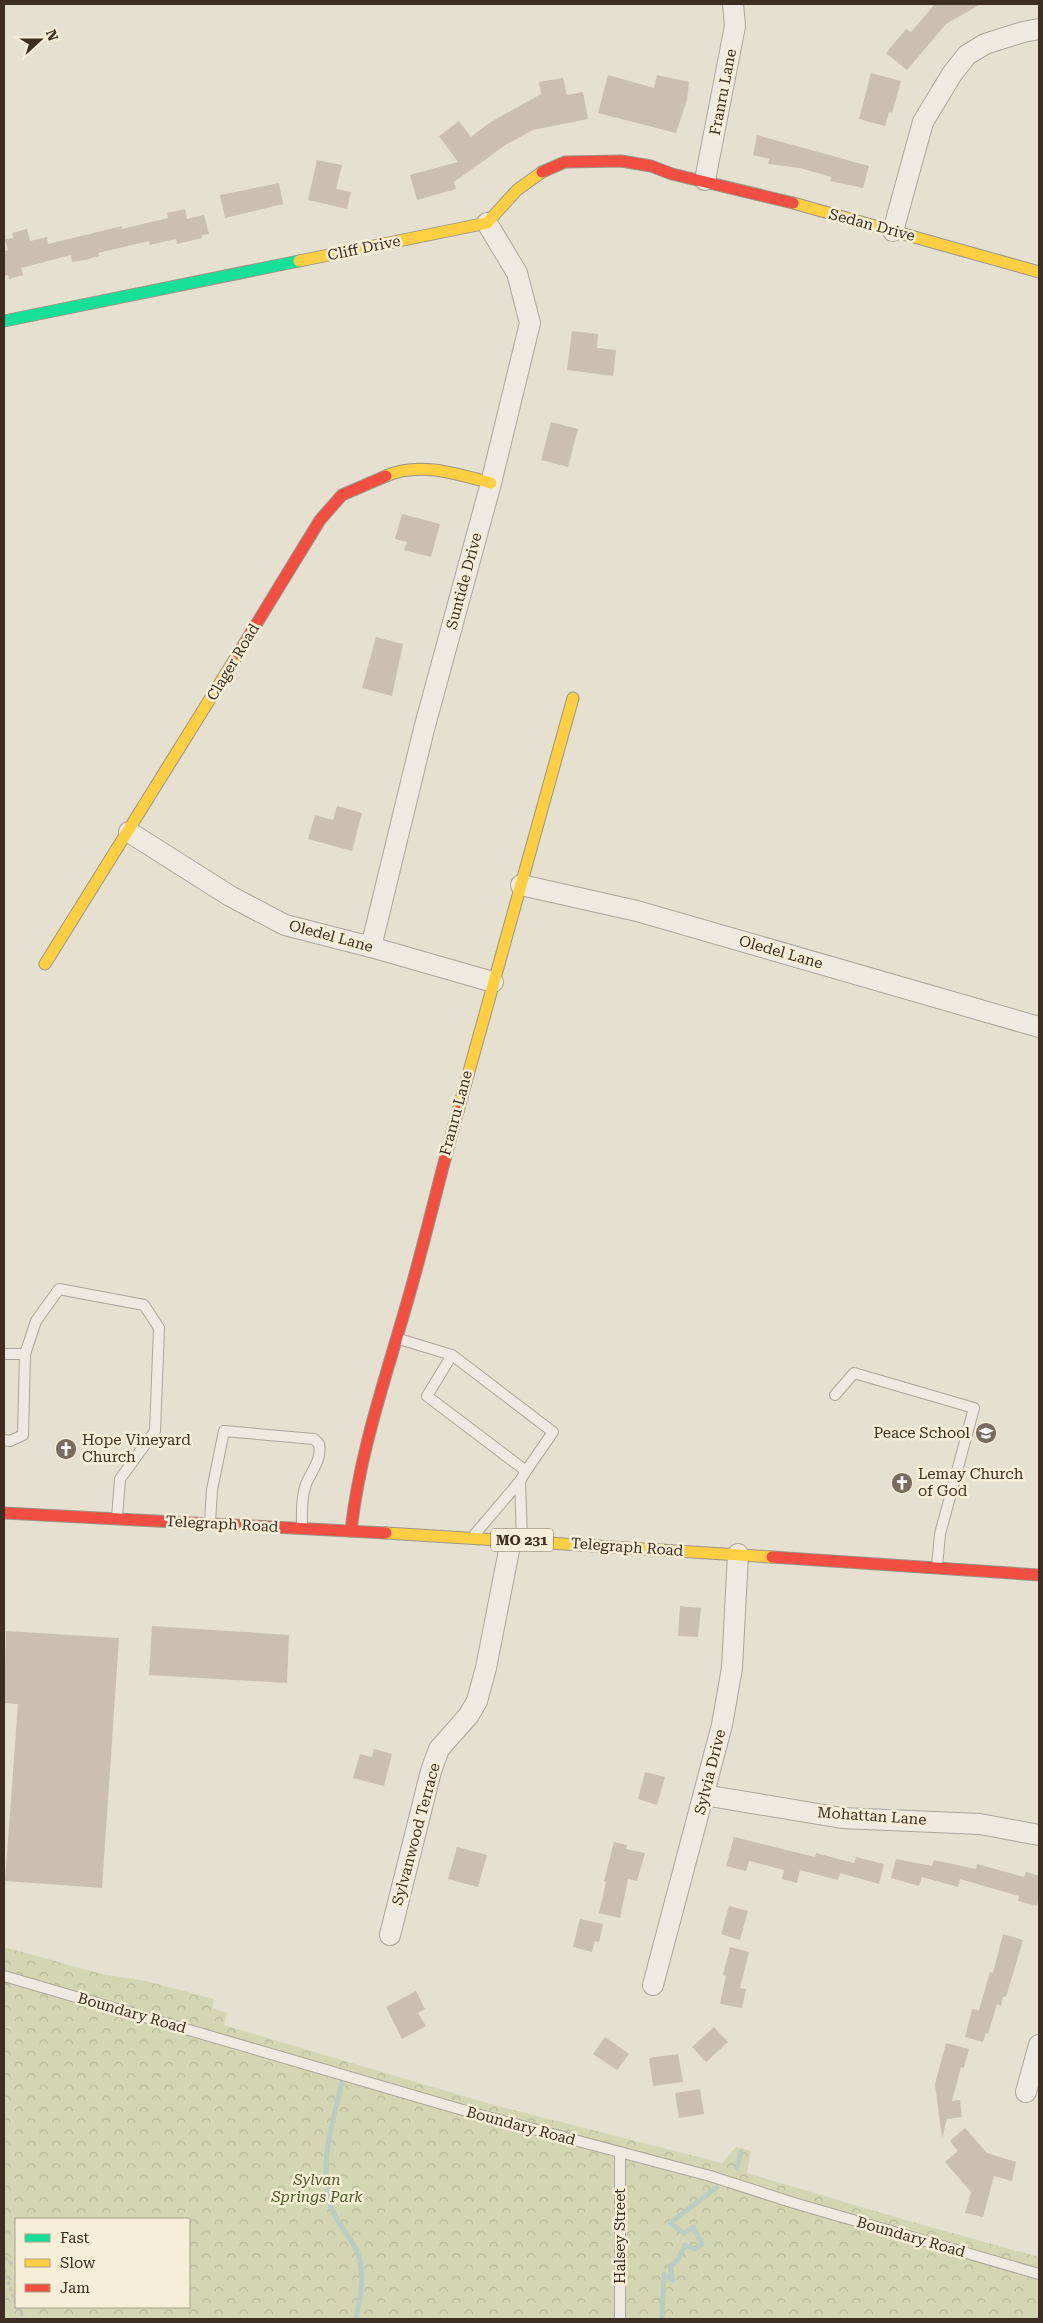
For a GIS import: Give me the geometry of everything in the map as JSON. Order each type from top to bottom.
[{"type":"street","name":"Franru Lane","points":[[705,180],[735,26],[733,4]]},
{"type":"street","points":[[893,231],[923,122],[952,74],[968,55],[985,44],[1039,29]]},
{"type":"street","points":[[487,223],[525,184],[540,173],[565,162],[621,161],[705,180]]},
{"type":"street","name":"Sedan Drive","points":[[705,180],[1039,272]]},
{"type":"street","name":"Cliff Drive","points":[[4,321],[487,223]]},
{"type":"street","name":"Suntide Drive","points":[[371,947],[424,729],[491,483],[530,323],[517,273],[487,223]]},
{"type":"street","name":"Clager Road","points":[[44,964],[129,832],[320,520],[342,495],[398,470],[441,470],[491,483]]},
{"type":"street","name":"Franru Lane","points":[[351,1531],[355,1495],[365,1446],[398,1338],[440,1170],[573,698]]},
{"type":"street","name":"Oledel Lane","points":[[129,832],[230,896],[285,925],[371,947],[493,982]]},
{"type":"street","name":"Oledel Lane","points":[[521,885],[637,910],[1039,1027]]},
{"type":"street","name":"Telegraph Road","points":[[4,1513],[472,1537],[1039,1575]]},
{"type":"street","name":"Sylvanwood Terrace","points":[[390,1935],[431,1771],[440,1749],[469,1715],[477,1701],[516,1540]]},
{"type":"street","name":"Sylvia Drive","points":[[653,1985],[722,1725],[732,1668],[738,1554]]},
{"type":"street","name":"Mohattan Lane","points":[[704,1795],[842,1818],[980,1824],[1039,1835]]},
{"type":"street","points":[[1026,2092],[1039,2044]]},
{"type":"lane","points":[[4,1440],[10,1441],[22,1435],[25,1354],[36,1321],[59,1290],[144,1305],[159,1328],[155,1431],[120,1479],[117,1518]]},
{"type":"lane","points":[[398,1338],[452,1356],[553,1432],[520,1481],[472,1537]]},
{"type":"lane","points":[[4,1354],[25,1354]]},
{"type":"lane","points":[[452,1356],[427,1396],[526,1471]]},
{"type":"lane","points":[[836,1395],[854,1373],[974,1408],[940,1534],[937,1568]]},
{"type":"lane","points":[[210,1524],[212,1490],[224,1431],[314,1439],[320,1444],[317,1465],[306,1485],[302,1506],[302,1528]]},
{"type":"lane","points":[[516,1540],[520,1481]]},
{"type":"lane","name":"Boundary Road","points":[[4,1976],[473,2113],[724,2180],[802,2206],[1039,2274]]},
{"type":"lane","name":"Halsey Street","points":[[620,2153],[620,2319]]},
{"type":"path","points":[[4,2258],[15,2266]]},
{"type":"path","points":[[4,2269],[15,2303]]},
{"type":"path","points":[[17,2308],[25,2319]]},
{"type":"green space","name":"Sylvan Springs Park","points":[[4,1947],[102,1974],[146,1981],[214,1999],[212,2008],[227,2013],[224,2025],[490,2104],[722,2163],[736,2147],[751,2151],[747,2173],[1039,2257],[1039,2319],[4,2319]]},
{"type":"building","points":[[935,4],[981,4],[946,24],[907,70],[886,53],[906,29],[911,32]]},
{"type":"building","points":[[871,73],[901,81],[892,113],[889,112],[885,126],[859,119]]},
{"type":"building","points":[[608,75],[654,88],[657,75],[689,82],[687,100],[676,133],[598,113]]},
{"type":"building","points":[[563,78],[567,95],[583,92],[588,119],[533,130],[507,144],[454,182],[456,189],[417,200],[410,175],[458,162],[439,136],[459,121],[471,137],[489,123],[541,94],[539,82]]},
{"type":"building","points":[[757,135],[869,166],[863,188],[830,181],[831,177],[800,168],[768,164],[769,159],[753,155]]},
{"type":"building","points":[[317,160],[342,165],[336,189],[351,192],[347,209],[308,200]]},
{"type":"building","points":[[279,183],[283,204],[225,218],[220,195]]},
{"type":"building","points":[[185,209],[187,219],[204,215],[209,234],[202,235],[202,238],[177,244],[176,239],[150,245],[149,241],[98,253],[99,256],[72,262],[71,255],[21,268],[23,275],[9,279],[8,275],[4,276],[4,251],[8,250],[5,239],[13,238],[12,233],[27,229],[30,241],[47,237],[48,244],[122,226],[122,229],[168,218],[167,213]]},
{"type":"building","points":[[572,331],[598,334],[597,348],[616,350],[613,376],[567,370]]},
{"type":"building","points":[[551,422],[578,429],[568,467],[541,460]]},
{"type":"building","points":[[402,514],[440,524],[431,557],[404,550],[407,542],[395,539]]},
{"type":"building","points":[[376,637],[403,644],[392,696],[362,688]]},
{"type":"building","points":[[337,806],[362,813],[352,851],[308,839],[315,815],[333,820]]},
{"type":"building","points":[[680,1606],[701,1608],[698,1637],[678,1636]]},
{"type":"building","points":[[152,1626],[289,1635],[287,1683],[149,1675]]},
{"type":"building","points":[[6,1631],[119,1638],[102,1888],[5,1881],[18,1704],[4,1703]]},
{"type":"building","points":[[374,1749],[392,1754],[384,1786],[353,1778],[360,1754],[372,1757]]},
{"type":"building","points":[[645,1772],[665,1777],[657,1805],[638,1799]]},
{"type":"building","points":[[734,1837],[815,1857],[816,1853],[854,1863],[856,1857],[884,1864],[879,1884],[840,1873],[838,1880],[800,1870],[797,1883],[782,1879],[784,1870],[749,1861],[746,1871],[726,1866]]},
{"type":"building","points":[[614,1842],[627,1845],[626,1849],[645,1853],[637,1881],[628,1879],[620,1918],[599,1913],[606,1882],[604,1881]]},
{"type":"building","points":[[457,1847],[487,1855],[478,1887],[448,1879]]},
{"type":"building","points":[[896,1859],[932,1866],[934,1860],[976,1869],[977,1864],[1024,1877],[1026,1872],[1039,1876],[1037,1906],[1018,1901],[1019,1896],[960,1879],[958,1887],[922,1877],[919,1886],[891,1878]]},
{"type":"building","points":[[729,1906],[748,1911],[740,1940],[721,1934]]},
{"type":"building","points":[[580,1919],[603,1924],[599,1942],[595,1941],[592,1952],[573,1947]]},
{"type":"building","points":[[1003,1934],[1023,1940],[1006,1997],[1003,1997],[1001,2006],[997,2004],[988,2034],[986,2033],[983,2042],[965,2037],[972,2009],[979,2010],[990,1972],[993,1973]]},
{"type":"building","points":[[730,1947],[749,1952],[740,1988],[746,1989],[742,2008],[720,2004],[726,1976],[723,1975]]},
{"type":"building","points":[[416,1991],[425,2009],[418,2013],[426,2026],[402,2039],[386,2007]]},
{"type":"building","points":[[714,2027],[728,2042],[706,2062],[692,2047]]},
{"type":"building","points":[[605,2037],[629,2054],[617,2070],[593,2054]]},
{"type":"building","points":[[946,2043],[969,2049],[964,2068],[961,2067],[952,2101],[960,2100],[962,2117],[947,2119],[942,2138],[935,2084]]},
{"type":"building","points":[[678,2054],[683,2082],[653,2086],[649,2058]]},
{"type":"building","points":[[700,2089],[704,2114],[679,2118],[675,2093]]},
{"type":"building","points":[[965,2128],[987,2153],[1016,2162],[1012,2181],[994,2176],[983,2217],[965,2213],[971,2192],[945,2162],[958,2151],[950,2141]]},
{"type":"waterway","points":[[342,2082],[329,2141],[326,2170],[331,2207],[355,2248],[360,2262],[361,2287],[356,2319]]},
{"type":"waterway","points":[[737,2168],[741,2152]]},
{"type":"waterway","points":[[662,2319],[664,2274],[673,2280],[670,2267],[678,2259],[685,2245],[695,2249],[702,2244],[693,2227],[684,2233],[670,2223],[716,2188]]},
{"type":"traffic: fast","points":[[4,321],[299,261]]},
{"type":"traffic: slow","points":[[299,261],[487,223],[517,190],[542,172]]},
{"type":"traffic: slow","points":[[793,203],[1039,272]]},
{"type":"traffic: slow","points":[[386,476],[399,472],[425,469],[452,473],[491,483]]},
{"type":"traffic: slow","points":[[45,964],[238,654]]},
{"type":"traffic: slow","points":[[458,1111],[573,698]]},
{"type":"traffic: slow","points":[[386,1533],[772,1557]]},
{"type":"traffic: jam","points":[[542,172],[565,162],[621,161],[651,166],[672,174],[793,203]]},
{"type":"traffic: jam","points":[[238,654],[320,520],[342,495],[386,476]]},
{"type":"traffic: jam","points":[[351,1531],[366,1448],[458,1111]]},
{"type":"traffic: jam","points":[[4,1513],[386,1533]]},
{"type":"traffic: jam","points":[[772,1557],[1039,1575]]},
{"type":"place","name":"Peace School","points":[[986,1433]]},
{"type":"place","name":"Hope Vineyard Church","points":[[66,1449]]},
{"type":"place","name":"Lemay Church of God","points":[[902,1483]]}]
